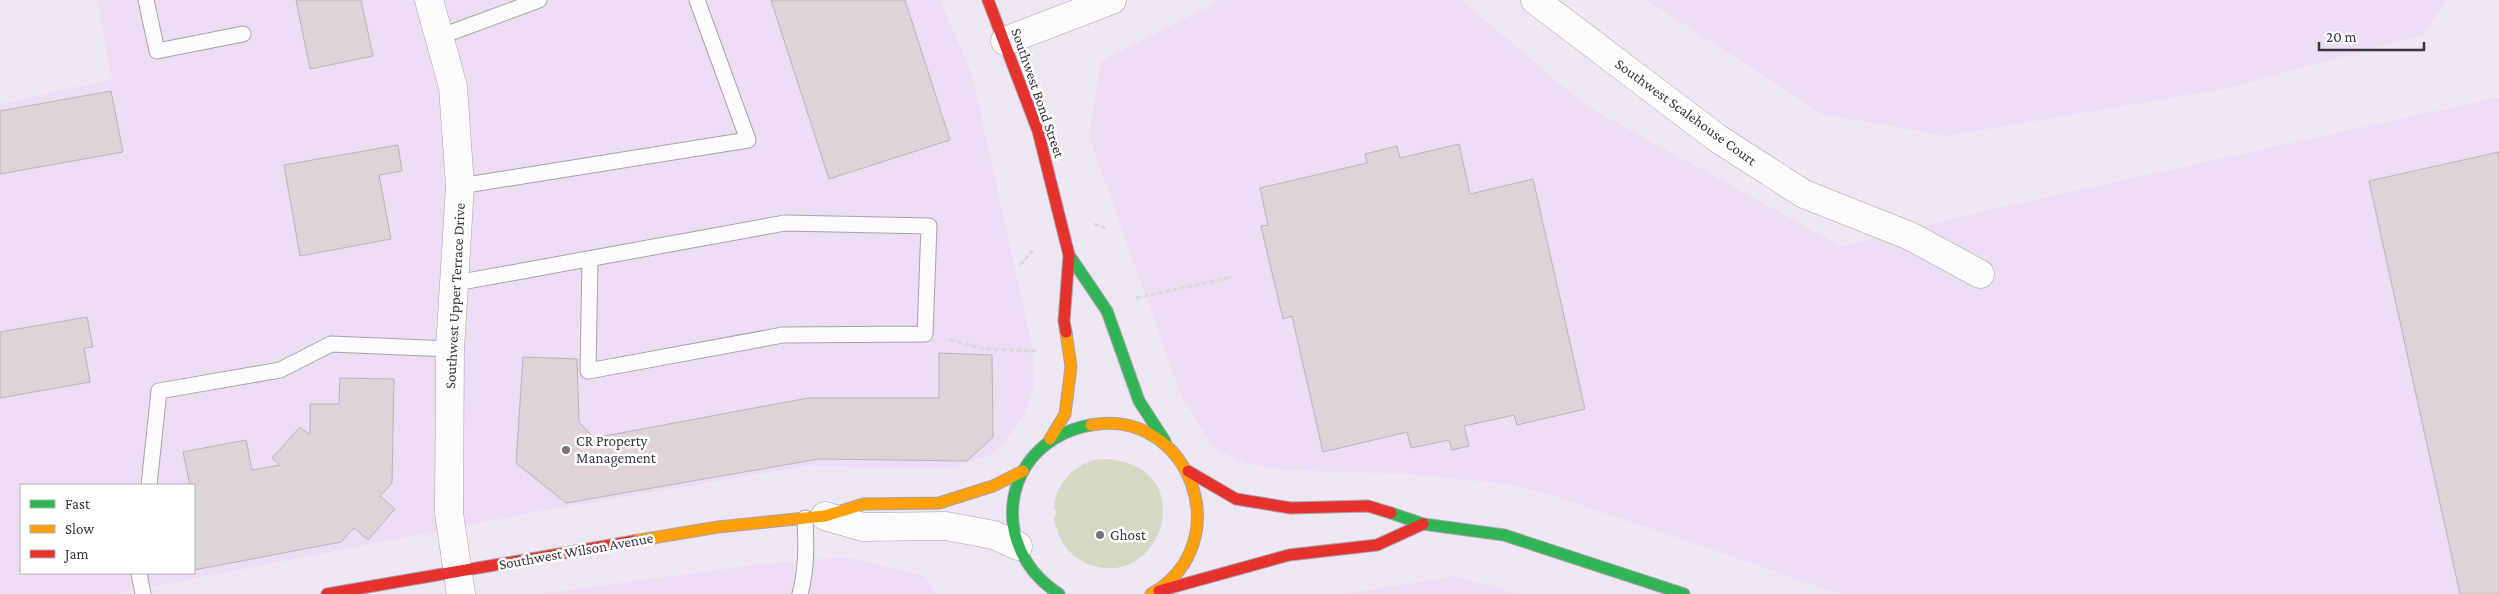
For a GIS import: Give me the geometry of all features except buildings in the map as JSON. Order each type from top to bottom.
[{"type":"street","name":"Southwest Upper Terrace Drive","points":[[429,0],[453,88],[460,186],[456,283],[450,349],[448,513],[459,582]]},
{"type":"street","name":"Southwest Bond Street","points":[[988,0],[1006,41],[1038,132],[1069,255],[1064,321],[1071,368],[1065,414],[1050,439]]},
{"type":"street","points":[[1006,41],[1112,0]]},
{"type":"street","name":"Southwest Scalehouse Court","points":[[1535,0],[1717,138],[1804,194],[1910,236],[1980,274]]},
{"type":"street","name":"Southwest Bond Street","points":[[1069,255],[1107,311],[1139,401],[1166,444]]},
{"type":"street","points":[[1059,594],[1038,584],[1018,546],[1012,521],[1014,495],[1023,470],[1035,453],[1050,439],[1078,426],[1109,421],[1140,428],[1166,444],[1188,471],[1197,497],[1198,525],[1190,552],[1176,575],[1153,593]]},
{"type":"street","name":"Southwest Wilson Avenue","points":[[327,594],[459,582],[718,527],[815,517],[864,504],[939,503],[993,486],[1023,470]]},
{"type":"street","points":[[1188,471],[1236,499],[1291,508],[1368,506],[1422,524],[1504,535],[1684,594]]},
{"type":"street","name":"Southwest Wilson Avenue","points":[[815,517],[863,527],[946,526],[994,534],[1018,546]]},
{"type":"street","points":[[1153,593],[1289,554],[1377,545],[1422,524]]},
{"type":"lane","points":[[146,0],[157,51],[243,34]]},
{"type":"lane","points":[[438,38],[539,0]]},
{"type":"lane","points":[[460,186],[748,140],[696,0]]},
{"type":"lane","points":[[456,283],[785,223],[929,226],[925,334],[783,335],[588,371],[590,260]]},
{"type":"lane","points":[[148,484],[159,391],[280,370],[331,344],[450,349]]},
{"type":"lane","points":[[800,594],[804,580],[806,551],[815,517]]},
{"type":"lane","points":[[139,574],[143,594]]},
{"type":"path","points":[[1133,298],[1232,277]]},
{"type":"path","points":[[925,334],[984,349],[1040,351]]},
{"type":"shaded area","points":[[97,0],[940,0],[972,75],[1033,351],[1034,384],[1025,413],[1007,440],[992,454],[949,469],[807,466],[535,512],[116,594],[0,594],[0,104],[112,79]]},
{"type":"shaded area","points":[[1221,0],[1461,0],[1585,105],[1841,246],[2003,207],[2499,97],[2499,594],[1841,594],[1558,497],[1505,484],[1411,474],[1285,470],[1249,464],[1213,448],[1181,395],[1089,137],[1101,61]]},
{"type":"shaded area","points":[[1647,0],[2446,0],[2425,34],[2224,89],[1946,136],[1822,114]]},
{"type":"shaded area","points":[[845,557],[925,576],[935,594],[540,594],[760,564]]},
{"type":"shaded area","points":[[1455,576],[1517,594],[1344,594]]},
{"type":"green space","points":[[1099,459],[1132,465],[1153,480],[1162,500],[1162,523],[1153,544],[1137,560],[1115,568],[1088,564],[1074,556],[1064,545],[1054,517],[1056,516],[1056,510],[1054,509],[1058,491],[1068,476],[1082,465]]},
{"type":"traffic: fast","points":[[1069,255],[1107,311],[1139,401],[1165,441]]},
{"type":"traffic: fast","points":[[1059,594],[1035,574],[1020,550],[1013,524],[1014,498],[1022,473],[1038,451],[1061,435],[1091,425]]},
{"type":"traffic: fast","points":[[1391,513],[1423,524],[1504,535],[1684,594]]},
{"type":"traffic: slow","points":[[1050,439],[1065,414],[1071,367],[1066,332]]},
{"type":"traffic: slow","points":[[1091,425],[1126,425],[1155,437],[1177,457],[1192,484],[1197,514],[1193,544],[1178,572],[1151,594]]},
{"type":"traffic: slow","points":[[634,541],[718,527],[825,516],[864,504],[939,503],[993,486],[1023,471]]},
{"type":"traffic: jam","points":[[988,0],[1038,131],[1069,255],[1064,321],[1066,332]]},
{"type":"traffic: jam","points":[[1188,471],[1236,499],[1291,508],[1368,506],[1391,513]]},
{"type":"traffic: jam","points":[[1159,591],[1289,555],[1377,545],[1423,524]]},
{"type":"traffic: jam","points":[[327,594],[634,541]]},
{"type":"place","name":"CR Property Management","points":[[566,450]]},
{"type":"place","name":"Ghost","points":[[1100,535]]}]
